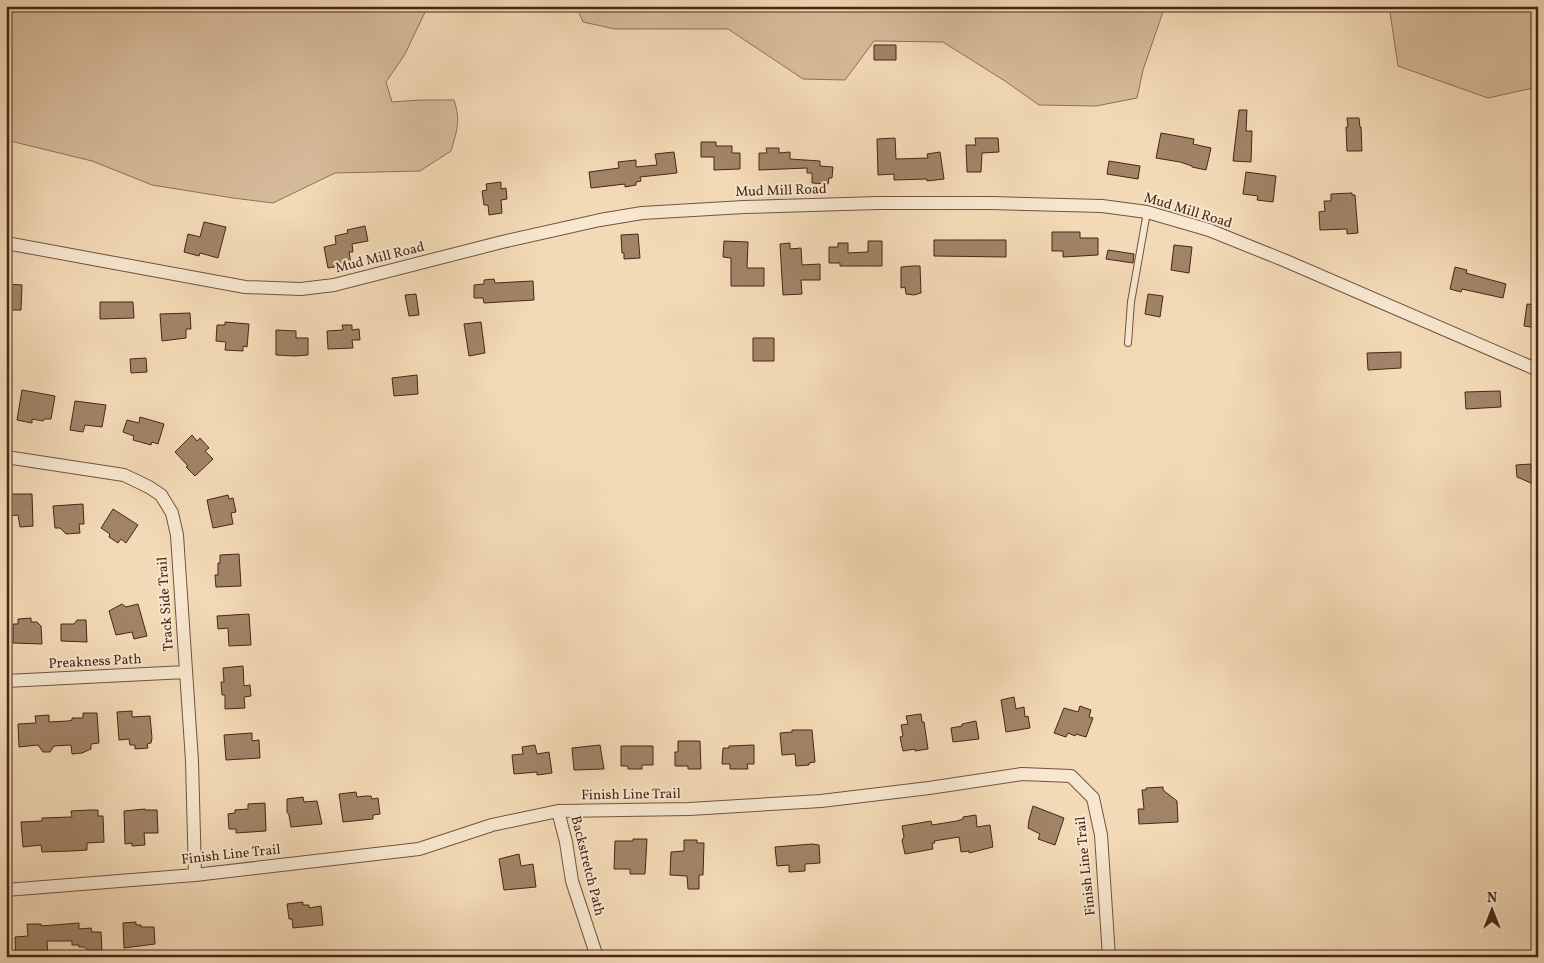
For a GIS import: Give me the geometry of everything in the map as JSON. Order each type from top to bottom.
[{"type":"street","name":"Mud Mill Road","points":[[6,243],[245,287],[294,289],[334,284],[502,242],[600,220],[642,214],[744,207],[878,202],[1102,206],[1147,212],[1209,230],[1286,261],[1538,370]]},
{"type":"street","name":"Track Side Trail","points":[[6,457],[124,475],[161,495],[172,513],[176,534],[192,761],[196,875]]},
{"type":"street","name":"Preakness Path","points":[[6,682],[186,672]]},
{"type":"street","name":"Finish Line Trail","points":[[6,890],[196,875],[419,849],[492,825],[558,811],[689,809],[821,801],[1022,774],[1071,776],[1093,798],[1101,835],[1109,957]]},
{"type":"street","name":"Backstretch Path","points":[[558,811],[566,842],[572,881],[597,957]]},
{"type":"lane","points":[[1128,343],[1131,302],[1147,212]]},
{"type":"shaded area","points":[[6,6],[428,6],[405,54],[386,82],[392,102],[454,100],[458,120],[451,151],[420,171],[335,173],[273,203],[152,185],[92,161],[6,140]]},
{"type":"shaded area","points":[[576,6],[1165,6],[1143,70],[1137,98],[1096,106],[1039,105],[943,42],[874,41],[845,80],[803,79],[728,29],[615,29],[583,22]]},
{"type":"shaded area","points":[[1389,6],[1538,6],[1538,87],[1488,98],[1398,66]]},
{"type":"building","points":[[874,45],[896,45],[896,60],[874,60]]},
{"type":"building","points":[[1239,110],[1247,110],[1246,131],[1252,131],[1251,162],[1233,161]]},
{"type":"building","points":[[1347,118],[1359,118],[1362,151],[1347,151]]},
{"type":"building","points":[[1161,133],[1194,139],[1193,144],[1211,148],[1206,170],[1180,162],[1156,158]]},
{"type":"building","points":[[895,138],[896,159],[928,158],[927,154],[940,152],[944,179],[927,181],[927,179],[894,180],[894,174],[878,175],[877,139]]},
{"type":"building","points":[[975,138],[998,138],[999,152],[982,153],[981,172],[967,172],[966,145],[976,145]]},
{"type":"building","points":[[701,142],[716,142],[716,146],[732,146],[732,153],[740,153],[740,169],[714,170],[714,157],[701,157]]},
{"type":"building","points":[[766,148],[779,148],[779,153],[790,152],[790,159],[820,161],[820,166],[833,167],[832,178],[829,178],[828,184],[812,183],[812,173],[807,173],[807,168],[759,170],[759,153],[767,153]]},
{"type":"building","points":[[674,152],[677,173],[640,177],[641,181],[636,182],[636,185],[625,187],[625,184],[591,188],[589,172],[619,168],[618,162],[636,160],[636,167],[657,165],[655,154]]},
{"type":"building","points":[[1109,161],[1140,166],[1138,179],[1107,174]]},
{"type":"building","points":[[1246,172],[1276,176],[1273,202],[1257,200],[1258,196],[1243,194]]},
{"type":"building","points":[[501,182],[501,189],[506,188],[507,199],[501,200],[502,213],[489,215],[488,205],[484,205],[482,191],[487,190],[486,184]]},
{"type":"building","points":[[1352,193],[1352,195],[1355,195],[1358,233],[1347,234],[1347,229],[1320,230],[1319,212],[1325,211],[1324,201],[1331,201],[1331,194]]},
{"type":"building","points":[[204,222],[226,227],[218,258],[200,253],[199,256],[184,252],[188,234],[200,237]]},
{"type":"building","points":[[365,226],[368,241],[352,244],[353,252],[349,252],[351,264],[328,268],[324,247],[336,244],[335,236],[348,233],[347,230]]},
{"type":"building","points":[[1052,232],[1080,232],[1080,238],[1098,238],[1098,255],[1063,257],[1063,251],[1052,251]]},
{"type":"building","points":[[638,234],[640,258],[624,259],[621,235]]},
{"type":"building","points":[[934,240],[1006,240],[1006,257],[934,256]]},
{"type":"building","points":[[724,241],[748,242],[747,268],[764,268],[764,286],[731,286],[731,258],[723,257]]},
{"type":"building","points":[[868,241],[882,241],[882,266],[840,266],[840,263],[829,263],[829,247],[838,247],[838,243],[848,243],[848,253],[868,252]]},
{"type":"building","points":[[790,243],[790,249],[801,248],[802,265],[820,264],[820,280],[801,280],[802,294],[783,295],[780,244]]},
{"type":"building","points":[[1174,245],[1192,247],[1189,273],[1171,270]]},
{"type":"building","points":[[1108,250],[1134,254],[1133,263],[1106,259]]},
{"type":"building","points":[[920,266],[921,293],[914,295],[906,294],[905,287],[901,288],[901,267]]},
{"type":"building","points":[[1455,267],[1467,270],[1466,273],[1506,284],[1503,298],[1462,289],[1461,292],[1450,289]]},
{"type":"building","points":[[494,279],[495,283],[533,281],[534,300],[484,303],[483,298],[474,298],[474,285],[484,284],[484,280]]},
{"type":"building","points":[[6,284],[22,285],[21,310],[6,310]]},
{"type":"building","points":[[416,294],[419,315],[409,316],[405,295]]},
{"type":"building","points":[[1148,294],[1163,296],[1160,317],[1145,314]]},
{"type":"building","points":[[100,302],[133,302],[134,318],[100,319]]},
{"type":"building","points":[[1527,304],[1538,305],[1538,328],[1524,326]]},
{"type":"building","points":[[190,313],[191,329],[186,329],[186,338],[162,341],[160,314]]},
{"type":"building","points":[[225,322],[249,324],[247,347],[243,346],[243,351],[225,350],[226,342],[216,341],[217,325],[225,325]]},
{"type":"building","points":[[481,322],[485,353],[469,356],[464,324]]},
{"type":"building","points":[[342,325],[352,325],[352,330],[359,329],[360,340],[352,340],[353,348],[328,349],[327,331],[343,330]]},
{"type":"building","points":[[276,330],[296,331],[296,338],[308,338],[308,355],[276,355]]},
{"type":"building","points":[[753,338],[774,338],[774,361],[753,361]]},
{"type":"building","points":[[1401,352],[1401,368],[1368,370],[1367,353]]},
{"type":"building","points":[[146,358],[147,372],[131,373],[130,359]]},
{"type":"building","points":[[417,375],[418,394],[394,396],[392,378]]},
{"type":"building","points":[[22,390],[55,396],[51,419],[44,419],[43,421],[32,419],[32,423],[17,420]]},
{"type":"building","points":[[1500,391],[1501,407],[1466,409],[1465,392]]},
{"type":"building","points":[[75,401],[106,405],[102,427],[85,425],[83,432],[70,430]]},
{"type":"building","points":[[140,417],[164,424],[158,444],[152,442],[151,445],[133,440],[134,436],[123,432],[127,420],[139,423]]},
{"type":"building","points":[[192,435],[197,441],[200,438],[209,448],[205,451],[213,459],[195,476],[175,452]]},
{"type":"building","points":[[1531,464],[1531,468],[1538,468],[1538,483],[1531,483],[1517,477],[1516,465]]},
{"type":"building","points":[[6,494],[32,494],[33,526],[20,527],[18,515],[7,516]]},
{"type":"building","points":[[228,495],[229,499],[233,498],[236,512],[231,513],[233,524],[213,528],[207,500]]},
{"type":"building","points":[[83,504],[84,524],[79,524],[80,533],[66,534],[60,528],[55,528],[53,506]]},
{"type":"building","points":[[113,509],[138,525],[126,543],[121,539],[118,543],[101,528]]},
{"type":"building","points":[[239,554],[241,586],[216,587],[215,575],[218,575],[220,555]]},
{"type":"building","points":[[122,604],[126,607],[138,604],[147,636],[134,639],[132,632],[116,635],[109,611]]},
{"type":"building","points":[[249,614],[251,645],[229,646],[228,628],[218,629],[217,616]]},
{"type":"building","points":[[31,618],[31,622],[37,622],[41,626],[42,644],[13,643],[13,624],[18,624],[18,619]]},
{"type":"building","points":[[77,620],[86,620],[87,642],[61,641],[61,624],[74,624]]},
{"type":"building","points":[[243,666],[244,686],[250,685],[251,696],[244,697],[245,708],[225,709],[225,695],[222,695],[221,682],[224,682],[223,668]]},
{"type":"building","points":[[1014,697],[1016,709],[1024,707],[1025,717],[1028,716],[1030,728],[1006,732],[1001,700]]},
{"type":"building","points":[[1080,706],[1091,710],[1089,717],[1093,718],[1086,737],[1068,733],[1066,737],[1054,733],[1064,708],[1078,712]]},
{"type":"building","points":[[132,711],[132,717],[150,716],[152,738],[151,743],[147,744],[148,748],[135,749],[135,745],[130,745],[129,739],[119,740],[117,712]]},
{"type":"building","points":[[83,713],[97,713],[99,743],[91,744],[91,749],[82,753],[72,754],[71,745],[54,746],[50,752],[43,752],[38,745],[19,747],[18,724],[36,723],[35,716],[49,715],[49,722],[68,721],[72,720],[72,718],[83,718]]},
{"type":"building","points":[[921,714],[928,749],[903,751],[900,737],[903,736],[901,725],[908,724],[906,716]]},
{"type":"building","points":[[976,721],[979,739],[953,742],[951,728]]},
{"type":"building","points":[[792,730],[812,730],[815,762],[809,763],[809,765],[796,766],[795,754],[782,755],[780,733],[792,732]]},
{"type":"building","points":[[252,733],[252,741],[259,740],[260,758],[226,760],[224,735]]},
{"type":"building","points":[[678,741],[700,741],[701,769],[675,766],[675,752],[678,752]]},
{"type":"building","points":[[535,745],[537,754],[549,752],[552,773],[537,775],[537,772],[514,774],[512,755],[523,754],[522,747]]},
{"type":"building","points":[[600,745],[604,769],[574,770],[572,748]]},
{"type":"building","points":[[754,745],[754,764],[747,764],[748,769],[730,769],[730,764],[722,764],[723,748]]},
{"type":"building","points":[[621,746],[653,746],[653,765],[642,765],[642,769],[628,769],[628,766],[621,766]]},
{"type":"building","points":[[1163,787],[1163,790],[1177,801],[1178,822],[1139,824],[1138,809],[1144,809],[1142,790]]},
{"type":"building","points":[[356,792],[357,797],[371,796],[372,799],[378,798],[380,814],[373,815],[373,819],[343,822],[339,794]]},
{"type":"building","points":[[303,797],[304,802],[317,801],[322,824],[291,827],[287,812],[287,799]]},
{"type":"building","points":[[265,803],[266,831],[236,833],[236,829],[229,829],[228,814],[235,813],[235,810],[248,809],[248,804]]},
{"type":"building","points":[[1033,806],[1064,818],[1055,845],[1038,839],[1040,834],[1028,828]]},
{"type":"building","points":[[98,810],[98,816],[103,816],[104,842],[87,843],[87,850],[71,851],[42,852],[41,845],[23,847],[21,822],[42,821],[42,818],[72,817],[71,811]]},
{"type":"building","points":[[157,810],[158,833],[144,833],[145,845],[132,846],[132,843],[125,844],[124,811]]},
{"type":"building","points":[[976,815],[977,827],[990,825],[993,847],[969,853],[969,851],[961,852],[959,837],[934,841],[935,843],[932,843],[933,849],[905,854],[902,826],[931,821],[932,825],[957,821],[963,819],[963,817]]},
{"type":"building","points":[[633,839],[647,839],[645,874],[630,874],[630,869],[614,869],[615,841],[633,841]]},
{"type":"building","points":[[684,840],[697,840],[697,843],[704,843],[703,875],[699,875],[699,889],[688,889],[687,876],[670,875],[671,852],[684,851]]},
{"type":"building","points":[[819,845],[820,863],[805,864],[805,871],[789,872],[789,865],[777,866],[775,847]]},
{"type":"building","points":[[519,854],[521,866],[533,864],[536,887],[504,890],[499,859]]},
{"type":"building","points":[[303,902],[303,905],[309,905],[309,908],[321,906],[323,925],[293,928],[292,919],[289,919],[287,904]]},
{"type":"building","points":[[136,922],[136,925],[141,925],[141,927],[154,927],[155,944],[124,948],[123,923]]},
{"type":"building","points":[[79,923],[79,929],[91,928],[92,932],[101,932],[102,952],[91,952],[84,947],[79,947],[79,945],[72,945],[72,941],[47,941],[48,957],[16,957],[15,937],[28,936],[27,924],[41,924],[41,926]]}]
